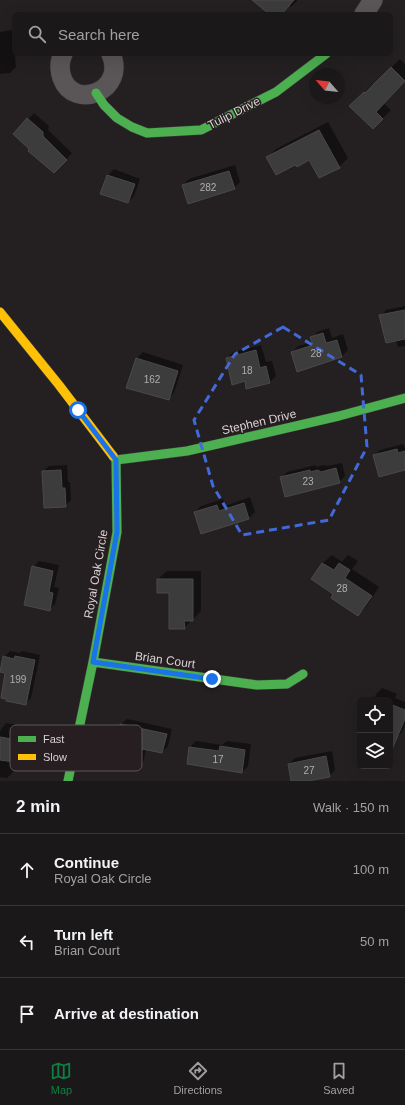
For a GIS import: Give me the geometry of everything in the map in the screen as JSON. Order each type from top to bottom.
[{"type":"street","points":[[365,12],[373,0]]},
{"type":"street","points":[[62,56],[59,65],[63,81],[75,92],[85,95],[96,93],[109,84],[114,74],[114,64],[112,56]]},
{"type":"street","name":"Tulip Drive","points":[[96,93],[104,105],[117,118],[132,127],[147,133],[201,130],[276,92],[323,56]]},
{"type":"street","points":[[0,312],[59,385],[116,460]]},
{"type":"street","name":"Stephen Drive","points":[[116,460],[187,451],[339,416],[405,398]]},
{"type":"street","name":"Royal Oak Circle","points":[[80,725],[117,532],[116,460]]},
{"type":"street","name":"Brian Court","points":[[93,662],[257,685],[286,684],[303,674]]},
{"type":"street","name":"Royal Oak Circle","points":[[68,781],[70,771]]},
{"type":"highlighted area","points":[[283,327],[361,375],[367,447],[329,520],[242,535],[213,486],[194,420],[235,354]]},
{"type":"building","points":[[252,0],[294,0],[284,12],[267,12]]},
{"type":"building","points":[[391,67],[405,81],[376,112],[383,119],[373,129],[349,106],[364,92],[365,93]]},
{"type":"building","points":[[27,118],[43,132],[43,136],[67,160],[54,173],[28,151],[29,149],[13,134]]},
{"type":"building","points":[[319,130],[340,168],[319,178],[309,160],[297,167],[295,165],[276,175],[266,157]]},
{"type":"building","points":[[229,171],[235,189],[188,204],[182,185]]},
{"type":"building","points":[[107,175],[135,184],[128,203],[100,194]]},
{"type":"building","points":[[405,310],[405,339],[386,343],[379,315]]},
{"type":"building","points":[[323,333],[326,343],[337,340],[342,357],[297,372],[291,352],[313,345],[310,337]]},
{"type":"building","points":[[256,350],[260,368],[266,366],[270,383],[246,389],[245,381],[232,385],[226,358]]},
{"type":"building","points":[[136,358],[178,371],[169,400],[126,388]]},
{"type":"building","points":[[397,449],[398,453],[405,451],[405,470],[379,477],[373,455]]},
{"type":"building","points":[[336,468],[340,483],[285,497],[280,477],[310,470],[310,472],[318,470],[321,472]]},
{"type":"building","points":[[61,470],[62,488],[65,488],[66,507],[44,508],[42,471]]},
{"type":"building","points":[[244,503],[249,519],[201,534],[194,512],[217,505],[219,511]]},
{"type":"building","points":[[322,563],[334,570],[339,563],[350,570],[345,578],[372,596],[358,616],[331,598],[333,594],[311,579]]},
{"type":"building","points":[[32,566],[53,571],[49,592],[53,593],[50,611],[24,605]]},
{"type":"building","points":[[157,579],[193,579],[193,621],[184,621],[185,629],[169,629],[169,593],[157,593]]},
{"type":"building","points":[[3,656],[14,659],[15,656],[35,660],[26,705],[6,701],[6,699],[1,698],[5,673],[0,672]]},
{"type":"building","points":[[393,705],[405,710],[405,719],[393,747]]},
{"type":"building","points":[[142,729],[167,734],[162,753],[142,749]]},
{"type":"building","points":[[0,737],[10,739],[10,761],[0,760]]},
{"type":"building","points":[[220,746],[245,750],[242,773],[187,764],[189,747],[219,751]]},
{"type":"building","points":[[326,756],[330,777],[308,781],[291,781],[288,764]]},
{"type":"traffic: fast","points":[[96,93],[104,105],[117,118],[132,127],[147,133],[201,130],[276,92],[323,56]]},
{"type":"traffic: fast","points":[[116,460],[187,451],[339,416],[405,398]]},
{"type":"traffic: fast","points":[[80,725],[117,532],[116,460],[113,456]]},
{"type":"traffic: fast","points":[[93,662],[257,685],[287,684],[303,674]]},
{"type":"traffic: fast","points":[[68,781],[70,771]]},
{"type":"traffic: slow","points":[[0,312],[59,385],[113,456]]},
{"type":"route","points":[[78,410],[116,460],[117,532],[93,662],[212,679]]}]
